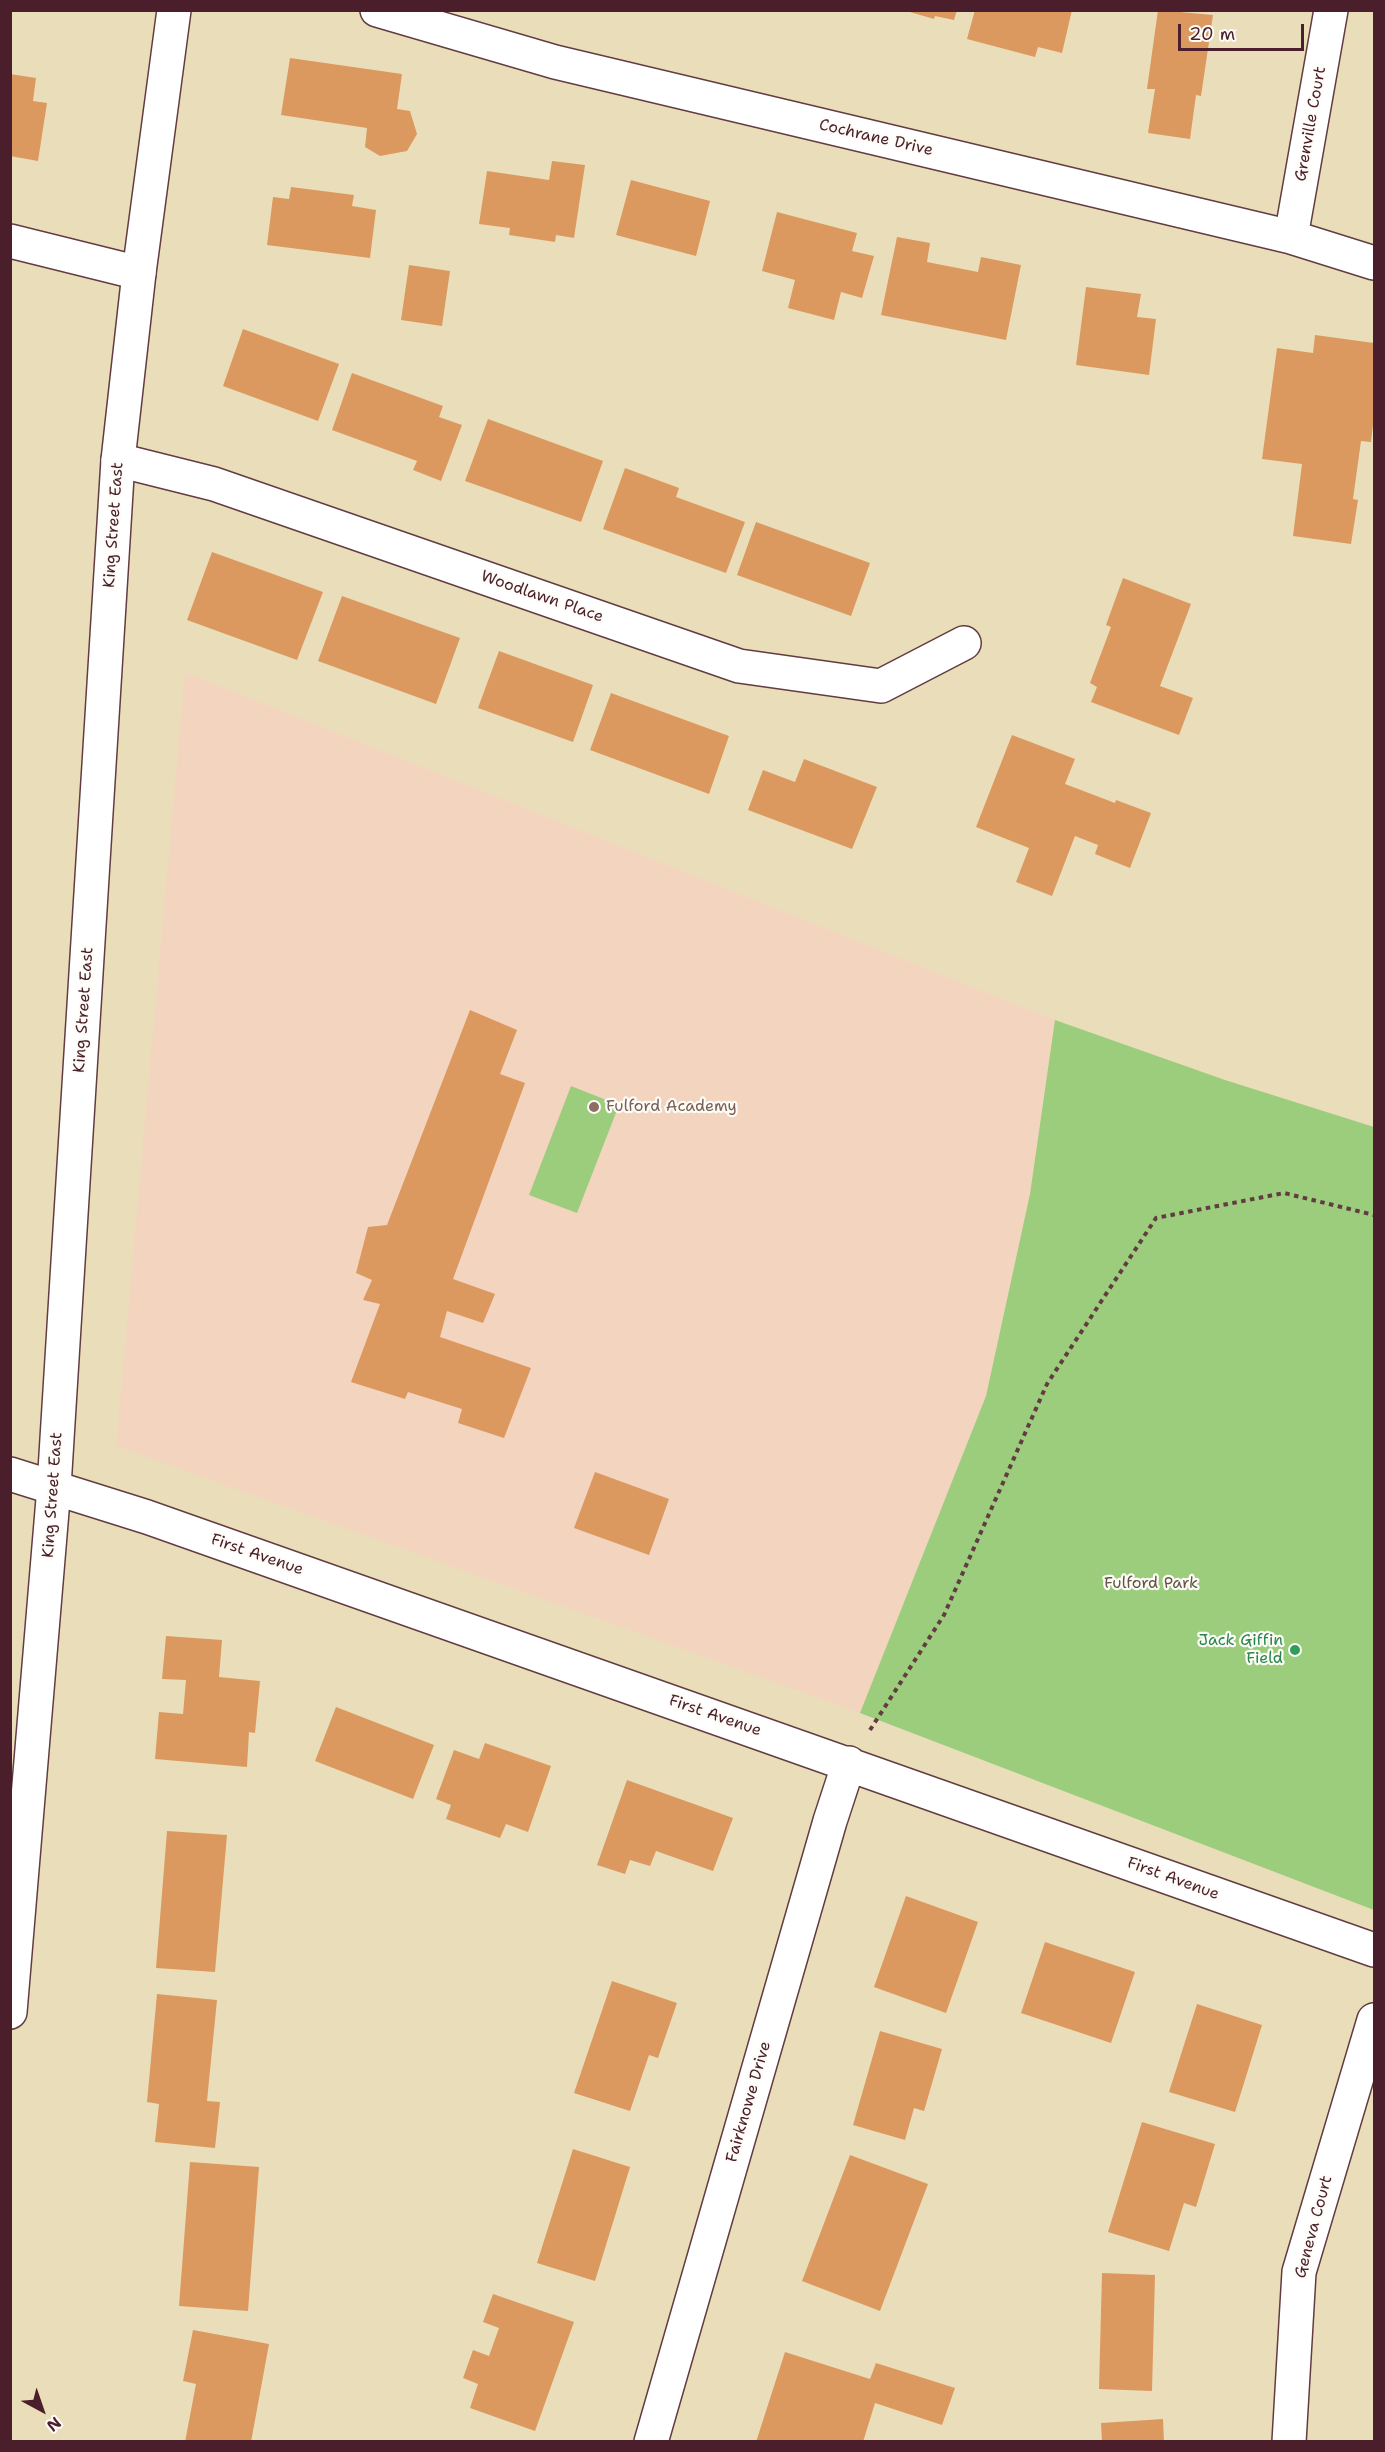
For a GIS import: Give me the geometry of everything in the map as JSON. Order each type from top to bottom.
[{"type":"street","name":"King Street East","points":[[10,2012],[54,1487],[118,460],[139,273],[174,10]]},
{"type":"street","name":"Cochrane Drive","points":[[377,10],[555,62],[1291,237],[1374,263]]},
{"type":"street","name":"Grenville Court","points":[[1291,237],[1330,10]]},
{"type":"street","points":[[10,241],[139,273]]},
{"type":"street","name":"Woodlawn Place","points":[[118,460],[214,484],[739,666],[881,686],[964,643]]},
{"type":"street","name":"First Avenue","points":[[10,1474],[147,1517],[1374,1950]]},
{"type":"street","name":"Fairknowe Drive","points":[[651,2442],[830,1821],[849,1763]]},
{"type":"street","name":"Geneva Court","points":[[1289,2442],[1299,2271],[1374,2020]]},
{"type":"path","points":[[849,1763],[944,1615],[1047,1384],[1156,1218],[1284,1193],[1374,1215]]},
{"type":"shaded area","name":"Fulford Academy","points":[[185,672],[1055,1020],[1030,1194],[986,1396],[860,1713],[116,1446]]},
{"type":"green space","name":"Fulford Park","points":[[1055,1020],[1225,1080],[1374,1127],[1374,1910],[860,1713],[986,1396],[1030,1194]]},
{"type":"green space","points":[[571,1086],[619,1105],[577,1213],[529,1195]]},
{"type":"building","points":[[903,10],[957,10],[954,20],[935,16],[934,19]]},
{"type":"building","points":[[975,10],[1072,10],[1062,53],[1038,47],[1035,57],[967,39]]},
{"type":"building","points":[[1158,10],[1213,15],[1201,96],[1196,95],[1190,139],[1148,133],[1155,89],[1147,89]]},
{"type":"building","points":[[290,58],[402,74],[397,109],[410,111],[417,134],[407,151],[380,156],[365,147],[367,128],[281,115]]},
{"type":"building","points":[[10,74],[36,78],[33,101],[47,103],[38,161],[10,156]]},
{"type":"building","points":[[552,161],[585,165],[574,238],[556,235],[555,242],[509,235],[510,228],[479,224],[487,171],[549,180]]},
{"type":"building","points":[[631,180],[710,201],[696,256],[616,235]]},
{"type":"building","points":[[291,187],[354,195],[352,206],[376,210],[370,258],[267,245],[273,197],[289,199]]},
{"type":"building","points":[[777,212],[857,233],[852,251],[874,256],[862,298],[841,292],[834,320],[788,308],[795,280],[762,271]]},
{"type":"building","points":[[897,237],[930,243],[927,262],[978,272],[981,257],[1021,265],[1006,340],[881,315]]},
{"type":"building","points":[[409,265],[450,271],[442,326],[401,320]]},
{"type":"building","points":[[1086,287],[1141,294],[1137,317],[1156,319],[1149,375],[1076,365]]},
{"type":"building","points":[[243,329],[339,364],[318,421],[223,386]]},
{"type":"building","points":[[1315,335],[1374,343],[1374,416],[1371,442],[1361,441],[1353,499],[1358,500],[1351,544],[1293,536],[1302,464],[1262,459],[1277,348],[1313,353]]},
{"type":"building","points":[[352,373],[443,406],[439,417],[462,425],[441,481],[413,470],[417,461],[332,430]]},
{"type":"building","points":[[488,419],[603,461],[581,522],[465,481]]},
{"type":"building","points":[[625,468],[679,488],[676,497],[745,522],[726,573],[603,529]]},
{"type":"building","points":[[756,522],[870,563],[851,616],[737,575]]},
{"type":"building","points":[[212,552],[323,592],[297,660],[187,620]]},
{"type":"building","points":[[1123,578],[1191,604],[1160,686],[1193,698],[1179,735],[1091,702],[1097,687],[1090,683],[1111,627],[1106,625]]},
{"type":"building","points":[[342,596],[460,638],[436,704],[318,661]]},
{"type":"building","points":[[499,651],[593,685],[573,742],[478,708]]},
{"type":"building","points":[[611,693],[729,736],[709,794],[590,750]]},
{"type":"building","points":[[1012,735],[1075,759],[1065,784],[1115,803],[1116,800],[1151,813],[1130,868],[1095,854],[1098,845],[1075,836],[1052,896],[1016,882],[1029,848],[976,827]]},
{"type":"building","points":[[804,759],[877,787],[852,849],[748,810],[763,770],[795,782]]},
{"type":"building","points":[[470,1010],[517,1030],[500,1074],[525,1083],[453,1279],[495,1294],[483,1323],[447,1311],[440,1337],[531,1368],[504,1438],[458,1423],[462,1409],[408,1392],[405,1399],[351,1382],[380,1304],[363,1300],[372,1280],[356,1273],[368,1227],[387,1225]]},
{"type":"building","points":[[595,1472],[669,1499],[649,1555],[574,1528]]},
{"type":"building","points":[[166,1636],[222,1640],[219,1677],[260,1681],[255,1733],[249,1732],[247,1767],[155,1759],[159,1712],[183,1714],[186,1680],[162,1679]]},
{"type":"building","points":[[336,1707],[434,1745],[413,1799],[315,1761]]},
{"type":"building","points":[[485,1743],[551,1766],[528,1832],[506,1824],[500,1838],[446,1819],[451,1805],[436,1799],[454,1750],[479,1759]]},
{"type":"building","points":[[627,1780],[733,1818],[713,1871],[656,1851],[650,1866],[630,1860],[625,1874],[597,1865]]},
{"type":"building","points":[[167,1831],[227,1835],[215,1972],[156,1968]]},
{"type":"building","points":[[906,1896],[978,1922],[946,2013],[874,1987]]},
{"type":"building","points":[[1045,1942],[1135,1972],[1111,2043],[1021,2013]]},
{"type":"building","points":[[612,1981],[677,2003],[658,2058],[649,2055],[630,2111],[574,2093]]},
{"type":"building","points":[[157,1994],[217,2000],[207,2101],[220,2102],[215,2148],[155,2142],[159,2104],[147,2102]]},
{"type":"building","points":[[1197,2004],[1262,2025],[1235,2112],[1169,2092]]},
{"type":"building","points":[[880,2031],[942,2049],[924,2111],[914,2108],[905,2140],[853,2125]]},
{"type":"building","points":[[1142,2122],[1215,2144],[1196,2207],[1184,2203],[1169,2251],[1108,2232]]},
{"type":"building","points":[[573,2149],[630,2167],[595,2281],[537,2263]]},
{"type":"building","points":[[850,2155],[928,2184],[880,2311],[802,2281]]},
{"type":"building","points":[[190,2162],[259,2167],[248,2311],[179,2306]]},
{"type":"building","points":[[1102,2273],[1155,2275],[1152,2391],[1099,2389]]},
{"type":"building","points":[[493,2294],[574,2322],[535,2431],[470,2408],[478,2384],[463,2378],[473,2350],[489,2356],[499,2328],[483,2322]]},
{"type":"building","points":[[193,2330],[269,2344],[251,2442],[185,2442],[196,2384],[183,2381]]},
{"type":"building","points":[[785,2352],[870,2379],[876,2363],[955,2388],[942,2425],[875,2403],[863,2442],[756,2442]]},
{"type":"building","points":[[1163,2419],[1164,2442],[1102,2442],[1101,2423]]},
{"type":"place","name":"Fulford Academy","points":[[594,1107]]},
{"type":"place","name":"Jack Giffin Field","points":[[1295,1650]]}]
